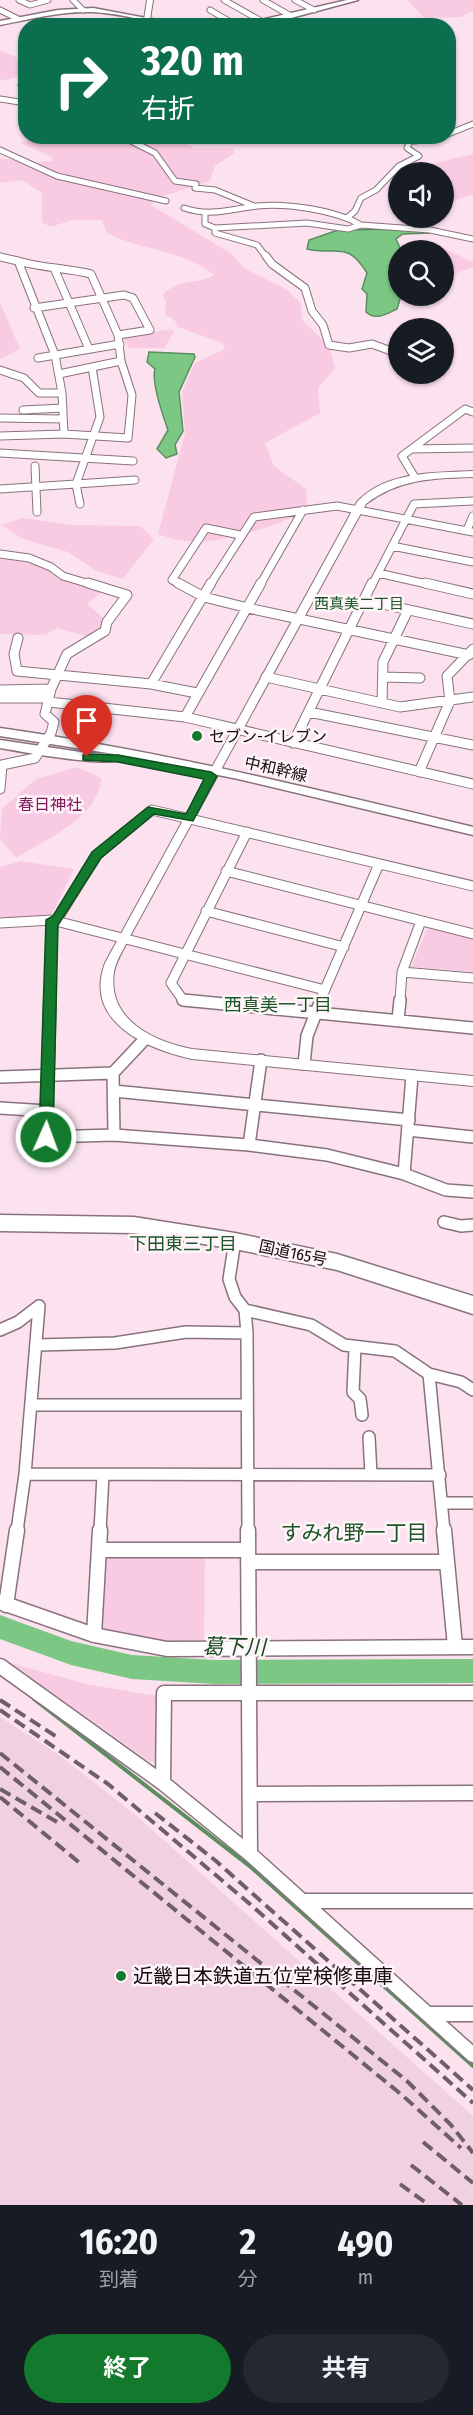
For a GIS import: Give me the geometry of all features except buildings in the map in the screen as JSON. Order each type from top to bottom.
[{"type":"highway","name":"国道165号","points":[[0,1223],[134,1226],[235,1241],[337,1262],[473,1305]]},
{"type":"main road","points":[[282,18],[355,0]]},
{"type":"main road","points":[[28,18],[82,10],[125,18]]},
{"type":"main road","points":[[0,23],[18,20]]},
{"type":"main road","points":[[0,725],[46,742]]},
{"type":"main road","name":"中和幹線","points":[[0,732],[213,774],[473,831]]},
{"type":"main road","name":"中和幹線","points":[[0,739],[46,742]]},
{"type":"main road","points":[[0,744],[46,742]]},
{"type":"main road","name":"中和幹線","points":[[213,774],[473,838]]},
{"type":"street","points":[[19,0],[30,5],[48,0]]},
{"type":"street","points":[[73,0],[82,10]]},
{"type":"street","points":[[148,18],[150,0]]},
{"type":"street","points":[[226,2],[241,0]]},
{"type":"street","points":[[263,0],[291,16]]},
{"type":"street","points":[[295,0],[314,10]]},
{"type":"street","points":[[226,2],[256,18]]},
{"type":"street","points":[[210,10],[224,18]]},
{"type":"street","points":[[1,11],[18,20]]},
{"type":"street","points":[[0,99],[18,102]]},
{"type":"street","points":[[456,131],[473,124]]},
{"type":"street","points":[[137,144],[155,153],[175,181],[196,183],[195,188],[215,190],[254,206]]},
{"type":"street","points":[[348,217],[355,211],[361,198],[376,190],[399,166],[419,156],[407,148],[409,144]]},
{"type":"street","points":[[0,150],[57,176],[166,201]]},
{"type":"street","points":[[184,207],[204,215],[220,214],[254,206],[283,205],[338,212],[361,225]]},
{"type":"street","points":[[204,215],[206,224],[215,228],[307,223],[348,229],[361,225],[430,230],[473,239]]},
{"type":"street","points":[[215,228],[215,233],[257,245],[272,264],[305,288],[312,311],[323,325],[329,345],[338,348],[372,345],[388,350]]},
{"type":"street","points":[[0,257],[54,268],[64,267],[91,274],[118,334],[121,361],[132,395],[128,438],[64,434],[0,436]]},
{"type":"street","points":[[17,260],[34,308],[55,355],[54,363],[59,374],[62,393],[64,434]]},
{"type":"street","points":[[54,268],[89,349]]},
{"type":"street","points":[[34,308],[124,295],[134,298],[150,330],[118,334]]},
{"type":"street","points":[[38,358],[120,344]]},
{"type":"street","points":[[59,374],[121,361]]},
{"type":"street","points":[[80,504],[76,484],[100,417],[92,368]]},
{"type":"street","points":[[0,370],[24,378],[39,393],[62,393]]},
{"type":"street","points":[[23,410],[63,408]]},
{"type":"street","points":[[414,476],[402,456],[465,409],[473,412]]},
{"type":"street","points":[[0,418],[63,418]]},
{"type":"street","points":[[412,449],[473,448]]},
{"type":"street","points":[[0,453],[134,461]]},
{"type":"street","points":[[35,466],[37,512]]},
{"type":"street","points":[[473,475],[414,476],[388,483],[362,502],[123,938],[111,963],[107,990],[111,1005],[121,1020],[144,1040],[178,1052],[473,1081]]},
{"type":"street","points":[[0,489],[135,480]]},
{"type":"street","points":[[293,743],[348,630],[414,504],[473,501]]},
{"type":"street","points":[[151,684],[240,535],[254,517],[322,506],[470,531],[473,516]]},
{"type":"street","points":[[185,717],[303,510]]},
{"type":"street","points":[[240,535],[206,528],[172,579],[204,597],[248,609],[394,639],[471,652]]},
{"type":"street","points":[[392,546],[473,562]]},
{"type":"street","points":[[0,554],[29,558],[51,567],[63,576],[127,595],[107,622],[105,631],[67,654],[57,675],[45,714],[54,722],[46,742],[35,759],[2,765],[0,789]]},
{"type":"street","points":[[378,573],[473,594]]},
{"type":"street","points":[[364,600],[473,624]]},
{"type":"street","points":[[382,703],[383,662],[408,610]]},
{"type":"street","points":[[18,638],[14,654],[17,671],[151,684],[197,693]]},
{"type":"street","points":[[419,772],[450,701],[447,676],[471,652]]},
{"type":"street","points":[[266,677],[400,707],[473,697]]},
{"type":"street","points":[[383,677],[420,678]]},
{"type":"street","points":[[0,690],[185,717],[473,784]]},
{"type":"street","points":[[0,698],[50,696]]},
{"type":"street","points":[[309,712],[473,745]]},
{"type":"street","points":[[473,886],[152,810],[96,855],[54,921],[46,1137],[114,1136],[249,1145],[327,1155],[404,1174],[446,1190],[473,1192]]},
{"type":"street","points":[[247,832],[171,983],[183,1000],[473,1028]]},
{"type":"street","points":[[304,1064],[308,1036],[315,1014],[379,864]]},
{"type":"street","points":[[226,871],[473,934]]},
{"type":"street","points":[[206,911],[344,947]]},
{"type":"street","points":[[0,923],[54,921],[325,990]]},
{"type":"street","points":[[398,1020],[402,972],[421,921]]},
{"type":"street","points":[[402,972],[473,978]]},
{"type":"street","points":[[0,1077],[113,1073],[144,1040]]},
{"type":"street","points":[[249,1145],[261,1060]]},
{"type":"street","points":[[113,1073],[114,1136]]},
{"type":"street","points":[[404,1174],[412,1076]]},
{"type":"street","points":[[114,1091],[255,1104],[408,1125],[473,1137]]},
{"type":"street","points":[[0,1108],[47,1111]]},
{"type":"street","points":[[444,1222],[461,1226],[473,1225]]},
{"type":"street","points":[[235,1241],[229,1279],[235,1297],[245,1310],[247,1333],[250,1854]]},
{"type":"street","points":[[0,1330],[18,1322],[39,1306],[25,1474],[3,1603],[94,1635],[167,1649],[473,1647]]},
{"type":"street","points":[[245,1310],[311,1325],[336,1341],[355,1347],[395,1351],[429,1374],[461,1382],[473,1390]]},
{"type":"street","points":[[37,1345],[115,1343],[186,1332],[247,1333]]},
{"type":"street","points":[[355,1347],[353,1392],[360,1399],[362,1415]]},
{"type":"street","points":[[429,1374],[455,1646]]},
{"type":"street","points":[[32,1405],[247,1405]]},
{"type":"street","points":[[369,1437],[371,1475]]},
{"type":"street","points":[[25,1474],[440,1475]]},
{"type":"street","points":[[94,1635],[103,1475]]},
{"type":"street","points":[[443,1503],[473,1503]]},
{"type":"street","points":[[100,1550],[447,1562]]},
{"type":"street","points":[[0,1666],[24,1681],[163,1784],[250,1854],[473,2055]]},
{"type":"street","points":[[163,1784],[164,1693],[473,1693]]},
{"type":"street","points":[[250,1794],[473,1793]]},
{"type":"street","points":[[302,1901],[473,1901]]},
{"type":"street","points":[[430,2014],[473,2014]]},
{"type":"shaded area","points":[[409,229],[430,233],[403,234],[396,240],[388,240],[388,306],[398,306],[397,309],[381,316],[370,315],[366,312],[367,294],[362,289],[367,273],[360,263],[353,256],[341,251],[307,249],[309,240],[338,230]]},
{"type":"shaded area","points":[[149,352],[194,354],[195,357],[179,392],[183,431],[175,445],[177,454],[166,458],[157,449],[168,430],[156,390],[155,369],[147,362]]},
{"type":"shaded area","name":"近畿日本鉄道五位堂検修車庫","points":[[0,1717],[56,1753],[132,1812],[473,2116],[473,2205],[0,2205]]},
{"type":"green space","points":[[407,0],[473,0],[473,11],[461,17],[424,18]]},
{"type":"green space","points":[[0,50],[18,58],[18,77],[0,81]]},
{"type":"green space","points":[[22,144],[186,144],[193,148],[233,148],[234,153],[215,166],[210,181],[154,199],[151,205],[232,254],[244,268],[287,290],[301,303],[302,320],[330,347],[335,369],[318,388],[320,413],[265,443],[274,466],[306,489],[308,511],[234,537],[195,541],[158,534],[185,433],[182,392],[195,363],[225,349],[222,343],[178,327],[175,321],[165,314],[166,303],[163,294],[177,285],[214,275],[189,260],[107,233],[102,220],[73,220],[50,227],[42,222],[42,193],[22,180],[0,183],[0,158],[33,163],[52,161],[52,157]]},
{"type":"green space","points":[[473,154],[473,195],[454,200],[454,162],[439,162]]},
{"type":"green space","points":[[454,253],[473,262],[473,267],[454,274]]},
{"type":"green space","points":[[0,302],[20,349],[0,359]]},
{"type":"green space","points":[[172,329],[174,332],[164,348],[129,348],[123,337]]},
{"type":"green space","points":[[23,518],[71,525],[140,526],[154,539],[123,579],[96,571],[68,552],[23,539],[1,525]]},
{"type":"green space","points":[[0,557],[36,563],[48,569],[52,574],[104,590],[87,604],[104,619],[101,626],[89,637],[57,628],[45,635],[0,634]]},
{"type":"green space","name":"春日神社","points":[[77,767],[101,778],[98,792],[91,805],[70,825],[17,858],[0,840],[2,809],[36,779]]},
{"type":"green space","points":[[21,861],[74,869],[51,916],[0,919],[0,867]]},
{"type":"green space","points":[[428,927],[473,937],[473,972],[411,967]]},
{"type":"green space","points":[[109,1555],[205,1555],[204,1645],[167,1645],[101,1634],[104,1560]]},
{"type":"green space","points":[[11,1663],[86,1684],[158,1696],[156,1760],[150,1762]]},
{"type":"waterway","name":"葛下川","points":[[0,1627],[71,1653],[132,1667],[215,1672],[473,1671]]},
{"type":"waterway","points":[[34,1699],[252,1868],[473,2066]]},
{"type":"railway","points":[[0,1700],[60,1739]]},
{"type":"railway","points":[[0,1710],[108,1784],[251,1905],[473,2103]]},
{"type":"railway","points":[[0,1753],[407,2081],[451,2125],[473,2153]]},
{"type":"railway","points":[[0,1767],[402,2095],[461,2148]]},
{"type":"railway","points":[[0,1789],[57,1822]]},
{"type":"railway","points":[[0,1797],[81,1864]]},
{"type":"railway","points":[[155,1813],[216,1861],[473,2090]]},
{"type":"railway","points":[[423,2142],[473,2183]]},
{"type":"railway","points":[[411,2165],[462,2205]]},
{"type":"railway","points":[[400,2184],[429,2205]]},
{"type":"place","name":"セブン-イレブン","points":[[197,736]]},
{"type":"place","name":"近畿日本鉄道五位堂検修車庫","points":[[121,1976]]},
{"type":"district","name":"西真美二丁目","points":[[359,604]]},
{"type":"district","name":"西真美一丁目","points":[[278,1005]]},
{"type":"district","name":"下田東三丁目","points":[[183,1244]]},
{"type":"district","name":"すみれ野一丁目","points":[[354,1533]]},
{"type":"route","points":[[46,1137],[52,920],[56,921],[96,855],[152,810],[189,818],[211,776],[118,758],[87,757]]}]
